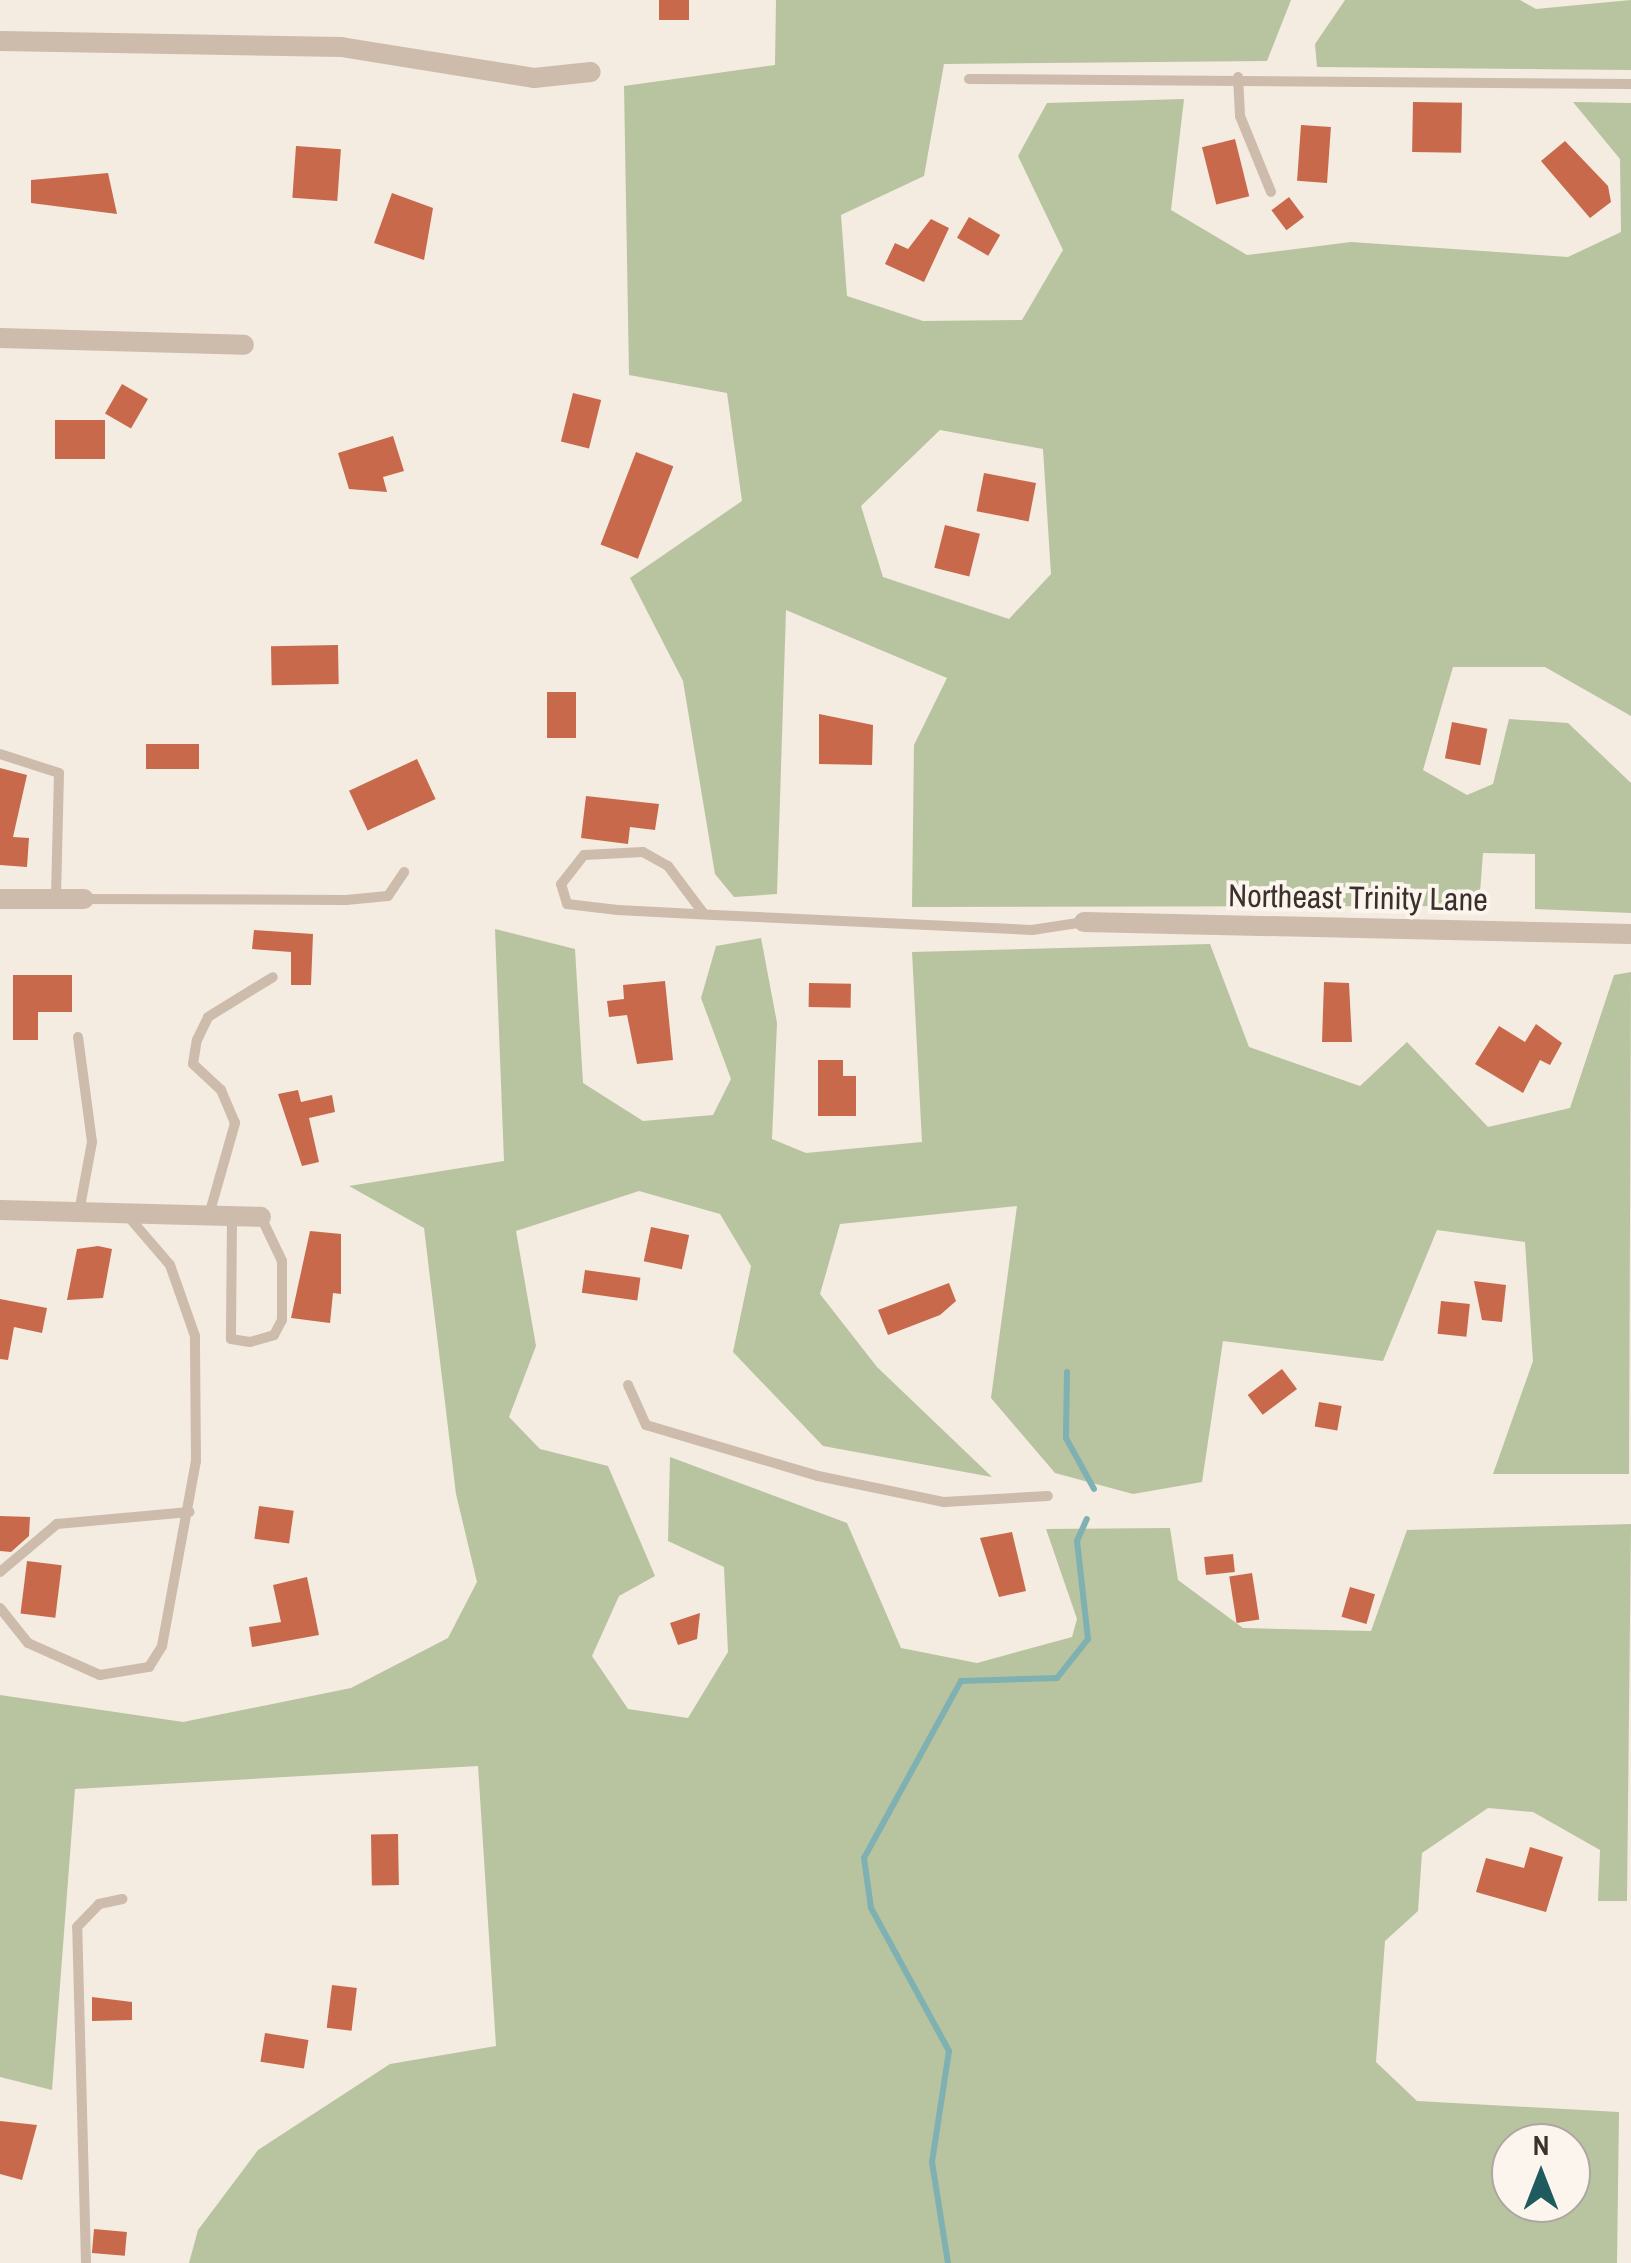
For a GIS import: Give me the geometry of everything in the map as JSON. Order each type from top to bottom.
[{"type":"street","points":[[0,41],[341,47],[534,78],[590,72]]},
{"type":"street","points":[[0,338],[244,345]]},
{"type":"street","points":[[0,899],[84,899]]},
{"type":"street","name":"Northeast Trinity Lane","points":[[1084,922],[1631,934]]},
{"type":"street","points":[[0,1210],[260,1216]]},
{"type":"lane","points":[[1238,77],[1240,116],[1271,192]]},
{"type":"lane","points":[[969,80],[1238,77],[1631,84]]},
{"type":"lane","points":[[0,754],[58,774],[56,897]]},
{"type":"lane","points":[[704,914],[668,866],[643,852],[584,855],[561,884],[567,904],[704,914],[1032,930],[1084,922]]},
{"type":"lane","points":[[84,899],[346,900],[388,896],[404,872]]},
{"type":"lane","points":[[209,1216],[235,1122],[221,1090],[193,1064],[197,1040],[208,1017],[273,977]]},
{"type":"lane","points":[[78,1037],[92,1142],[79,1212]]},
{"type":"lane","points":[[0,1608],[28,1643],[100,1675],[150,1667],[162,1646],[189,1512],[194,1336],[170,1265],[125,1213]]},
{"type":"lane","points":[[232,1216],[231,1339],[250,1342],[274,1334],[282,1320],[282,1260],[260,1216]]},
{"type":"lane","points":[[628,1385],[646,1425],[818,1476],[944,1502],[1048,1496]]},
{"type":"lane","points":[[0,1572],[57,1524],[189,1512]]},
{"type":"lane","points":[[86,2263],[77,1927],[99,1904],[122,1899]]},
{"type":"green space","points":[[776,0],[1291,0],[1267,61],[944,64],[924,176],[841,215],[847,296],[923,321],[1022,320],[1063,250],[1018,156],[1047,103],[1184,99],[1171,210],[1247,255],[1351,242],[1568,257],[1621,232],[1620,159],[1573,102],[1631,103],[1631,716],[1545,667],[1453,667],[1423,770],[1467,795],[1493,784],[1509,719],[1568,723],[1631,783],[1631,913],[1535,909],[1535,854],[1483,853],[1479,906],[912,907],[914,745],[947,678],[786,610],[777,894],[734,897],[715,874],[683,681],[630,578],[742,501],[727,393],[629,375],[624,86],[775,65]],"holes":[[[940,430],[1043,449],[1051,574],[1009,619],[883,577],[861,506]]]},
{"type":"green space","points":[[1345,0],[1520,0],[1536,9],[1631,0],[1631,70],[1317,67],[1315,44]]},
{"type":"green space","points":[[495,929],[575,949],[583,1083],[643,1121],[713,1115],[731,1079],[701,998],[716,946],[761,938],[777,1023],[772,1139],[806,1153],[922,1142],[912,952],[1210,944],[1249,1047],[1360,1086],[1407,1042],[1488,1127],[1570,1108],[1614,975],[1631,972],[1629,1474],[1493,1474],[1533,1361],[1525,1242],[1437,1230],[1383,1361],[1223,1341],[1202,1482],[1133,1494],[1055,1473],[991,1398],[1017,1206],[840,1224],[820,1294],[877,1367],[992,1477],[823,1446],[733,1352],[751,1266],[720,1214],[639,1191],[516,1231],[536,1346],[509,1417],[540,1449],[608,1466],[655,1576],[619,1596],[592,1656],[628,1709],[688,1718],[728,1652],[724,1567],[668,1541],[670,1457],[847,1523],[901,1648],[977,1663],[1072,1637],[1077,1619],[1046,1529],[1170,1528],[1178,1580],[1243,1628],[1371,1631],[1407,1530],[1631,1524],[1627,1901],[1598,1901],[1600,1850],[1533,1812],[1488,1808],[1422,1853],[1418,1911],[1385,1941],[1376,2062],[1417,2101],[1619,2112],[1617,2263],[189,2263],[198,2230],[258,2150],[390,2064],[496,2046],[478,1766],[75,1789],[52,2090],[0,2077],[0,1695],[183,1722],[351,1688],[448,1638],[477,1582],[456,1494],[424,1228],[349,1186],[504,1161]]},
{"type":"building","points":[[659,0],[689,0],[689,20],[659,20]]},
{"type":"building","points":[[1413,102],[1462,103],[1461,153],[1412,152]]},
{"type":"building","points":[[1301,125],[1331,127],[1327,183],[1297,181]]},
{"type":"building","points":[[1235,139],[1249,196],[1216,204],[1202,147]]},
{"type":"building","points":[[1565,141],[1608,186],[1611,202],[1590,218],[1541,161]]},
{"type":"building","points":[[296,146],[341,149],[337,201],[292,198]]},
{"type":"building","points":[[108,173],[117,214],[31,203],[31,180]]},
{"type":"building","points":[[392,193],[433,208],[424,260],[374,243]]},
{"type":"building","points":[[1289,197],[1304,217],[1286,230],[1271,210]]},
{"type":"building","points":[[969,217],[1000,235],[988,256],[957,238]]},
{"type":"building","points":[[931,219],[949,228],[924,282],[885,264],[895,243],[908,249]]},
{"type":"building","points":[[122,384],[148,399],[131,428],[105,413]]},
{"type":"building","points":[[573,393],[601,400],[589,449],[561,442]]},
{"type":"building","points":[[55,420],[105,420],[105,459],[55,459]]},
{"type":"building","points":[[393,436],[404,471],[383,477],[387,492],[349,489],[338,453]]},
{"type":"building","points":[[636,452],[673,466],[638,559],[601,544]]},
{"type":"building","points":[[984,473],[1036,483],[1029,521],[977,511]]},
{"type":"building","points":[[945,525],[980,534],[969,576],[934,568]]},
{"type":"building","points":[[338,645],[339,684],[272,685],[271,646]]},
{"type":"building","points":[[547,692],[576,692],[576,738],[547,738]]},
{"type":"building","points":[[819,714],[873,725],[872,765],[819,764]]},
{"type":"building","points":[[1452,722],[1487,729],[1480,765],[1445,758]]},
{"type":"building","points":[[146,744],[199,744],[199,769],[146,769]]},
{"type":"building","points":[[417,759],[436,799],[368,831],[349,791]]},
{"type":"building","points":[[0,768],[27,775],[13,837],[29,838],[27,867],[0,865]]},
{"type":"building","points":[[586,796],[659,804],[655,830],[630,827],[628,844],[581,838]]},
{"type":"building","points":[[254,930],[313,934],[311,985],[291,985],[291,952],[252,949]]},
{"type":"building","points":[[13,975],[72,975],[72,1012],[38,1012],[38,1040],[13,1040]]},
{"type":"building","points":[[665,981],[673,1060],[637,1064],[627,1015],[609,1017],[607,1001],[624,999],[623,985]]},
{"type":"building","points":[[1324,982],[1349,983],[1352,1042],[1322,1042]]},
{"type":"building","points":[[809,983],[851,984],[851,1008],[809,1007]]},
{"type":"building","points":[[1536,1024],[1562,1043],[1550,1065],[1540,1060],[1523,1093],[1475,1064],[1499,1026],[1525,1042]]},
{"type":"building","points":[[818,1060],[843,1060],[843,1076],[856,1076],[856,1116],[818,1116]]},
{"type":"building","points":[[298,1090],[301,1102],[332,1095],[335,1112],[309,1118],[319,1162],[302,1166],[278,1094]]},
{"type":"building","points":[[651,1227],[689,1235],[682,1269],[644,1261]]},
{"type":"building","points":[[310,1231],[341,1234],[341,1294],[333,1293],[330,1323],[291,1318]]},
{"type":"building","points":[[77,1249],[112,1249],[103,1298],[67,1300]]},
{"type":"building","points":[[585,1270],[640,1278],[637,1301],[582,1293]]},
{"type":"building","points":[[1474,1281],[1506,1285],[1502,1322],[1482,1320]]},
{"type":"building","points":[[949,1283],[956,1301],[940,1315],[888,1335],[878,1310]]},
{"type":"building","points":[[0,1299],[47,1308],[42,1333],[14,1327],[8,1360],[0,1359]]},
{"type":"building","points":[[1441,1301],[1470,1304],[1466,1337],[1438,1334]]},
{"type":"building","points":[[1282,1369],[1297,1389],[1263,1415],[1248,1395]]},
{"type":"building","points":[[1319,1402],[1342,1406],[1337,1431],[1315,1427]]},
{"type":"building","points":[[259,1506],[294,1511],[289,1544],[254,1539]]},
{"type":"building","points":[[0,1516],[30,1517],[29,1536],[11,1552],[0,1551]]},
{"type":"building","points":[[1012,1532],[1026,1591],[999,1597],[980,1538]]},
{"type":"building","points":[[1233,1554],[1235,1572],[1206,1575],[1204,1557]]},
{"type":"building","points":[[27,1561],[62,1565],[55,1618],[21,1614]]},
{"type":"building","points":[[1252,1573],[1259,1619],[1237,1623],[1229,1577]]},
{"type":"building","points":[[307,1577],[319,1635],[252,1647],[249,1627],[281,1622],[273,1585]]},
{"type":"building","points":[[1350,1587],[1375,1594],[1366,1624],[1341,1617]]},
{"type":"building","points":[[700,1613],[697,1639],[678,1645],[670,1623]]},
{"type":"building","points":[[371,1834],[398,1834],[399,1885],[372,1885]]},
{"type":"building","points":[[1530,1847],[1563,1857],[1546,1912],[1476,1892],[1486,1858],[1524,1868]]},
{"type":"building","points":[[332,1985],[357,1988],[352,2031],[327,2028]]},
{"type":"building","points":[[92,1997],[132,2002],[132,2020],[92,2021]]},
{"type":"building","points":[[265,2033],[308,2040],[304,2069],[260,2062]]},
{"type":"building","points":[[0,2121],[37,2125],[22,2180],[0,2174]]},
{"type":"building","points":[[94,2229],[127,2232],[125,2256],[92,2253]]},
{"type":"waterway","points":[[1067,1372],[1066,1438],[1094,1489]]},
{"type":"waterway","points":[[948,2263],[932,2162],[949,2051],[871,1908],[864,1858],[961,1681],[1057,1678],[1088,1639],[1077,1541],[1087,1519]]}]
